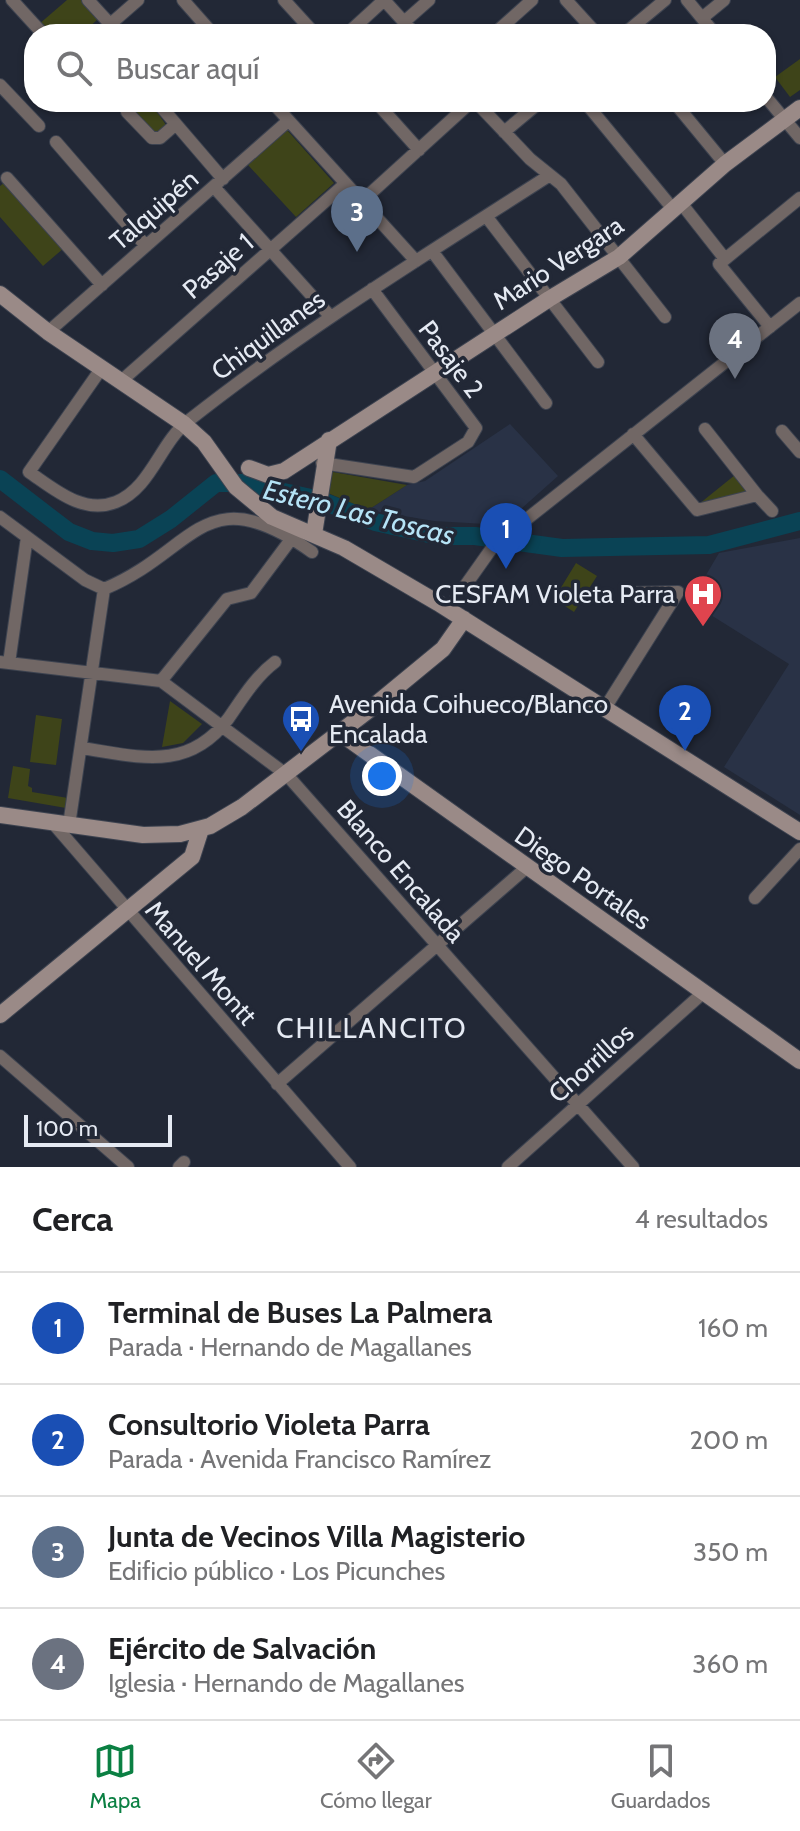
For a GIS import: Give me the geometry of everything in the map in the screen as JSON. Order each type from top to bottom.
[{"type":"main road","name":"Mario Vergara","points":[[249,468],[263,474],[279,474],[619,257],[725,164],[800,108]]},
{"type":"main road","points":[[0,294],[48,332],[184,424],[259,508],[294,533],[315,526]]},
{"type":"main road","points":[[315,526],[322,463],[329,440]]},
{"type":"main road","points":[[315,526],[344,548],[464,619],[800,832]]},
{"type":"main road","points":[[0,815],[156,836],[201,829],[232,814],[340,733],[434,657],[464,619]]},
{"type":"main road","name":"Diego Portales","points":[[340,733],[800,1061]]},
{"type":"main road","points":[[4,1005],[192,857],[201,829]]},
{"type":"street","points":[[12,0],[34,24]]},
{"type":"street","points":[[88,0],[110,24],[138,0]]},
{"type":"street","points":[[183,0],[204,24]]},
{"type":"street","points":[[284,0],[306,24]]},
{"type":"street","points":[[358,24],[384,0],[404,22],[429,0]]},
{"type":"street","points":[[505,24],[532,0]]},
{"type":"street","points":[[636,24],[665,0]]},
{"type":"street","points":[[687,0],[707,24]]},
{"type":"street","points":[[702,18],[724,0]]},
{"type":"street","points":[[570,1],[589,24]]},
{"type":"street","points":[[0,85],[24,110]]},
{"type":"street","points":[[776,109],[800,138]]},
{"type":"street","points":[[26,112],[39,126]]},
{"type":"street","points":[[127,112],[152,138],[160,138],[176,124]]},
{"type":"street","points":[[166,112],[270,250],[330,316]]},
{"type":"street","points":[[280,112],[416,261]]},
{"type":"street","points":[[385,112],[419,150]]},
{"type":"street","points":[[362,201],[463,112]]},
{"type":"street","points":[[484,112],[550,175],[665,317]]},
{"type":"street","points":[[504,132],[528,112]]},
{"type":"street","points":[[594,112],[677,206],[770,327]]},
{"type":"street","points":[[682,112],[725,164]]},
{"type":"street","name":"Talquipén","points":[[48,332],[288,121]]},
{"type":"street","points":[[56,142],[146,246]]},
{"type":"street","name":"Chiquillanes","points":[[101,369],[29,472],[68,499],[92,505],[115,503],[136,490],[184,424],[330,316],[550,175]]},
{"type":"street","points":[[7,178],[102,285]]},
{"type":"street","name":"Pasaje 1","points":[[120,382],[345,184]]},
{"type":"street","points":[[722,261],[800,198]]},
{"type":"street","points":[[486,216],[598,362]]},
{"type":"street","points":[[432,251],[546,403]]},
{"type":"street","name":"Pasaje 2","points":[[322,463],[414,477],[468,442],[476,428],[372,289]]},
{"type":"street","points":[[448,610],[494,545],[800,303]]},
{"type":"street","points":[[705,429],[772,511]]},
{"type":"street","points":[[782,431],[799,448]]},
{"type":"street","points":[[633,434],[697,510],[757,495]]},
{"type":"street","points":[[0,517],[85,580],[104,589],[133,577],[198,528],[221,519],[250,518],[294,533],[312,552]]},
{"type":"street","points":[[27,537],[4,662],[161,681],[227,599],[251,593],[294,533]]},
{"type":"street","points":[[69,825],[104,589]]},
{"type":"street","points":[[605,708],[678,592],[625,593]]},
{"type":"street","points":[[81,748],[164,759],[190,749],[222,727],[257,679],[275,662]]},
{"type":"street","name":"Blanco Encalada","points":[[161,681],[287,775],[633,1167]]},
{"type":"street","name":"Manuel Montt","points":[[52,822],[350,1167]]},
{"type":"street","points":[[755,898],[800,849]]},
{"type":"street","points":[[277,1084],[526,868]]},
{"type":"street","name":"Chorrillos","points":[[508,1167],[704,992]]},
{"type":"street","points":[[0,1056],[128,1167]]},
{"type":"shaded area","points":[[510,424],[558,476],[503,525],[434,521],[368,510],[407,485],[425,481]]},
{"type":"shaded area","points":[[800,538],[800,815],[724,767],[789,664],[690,602],[719,553]]},
{"type":"green space","points":[[67,0],[81,0],[98,19],[93,24],[39,24]]},
{"type":"green space","points":[[800,59],[800,90],[790,97],[776,76]]},
{"type":"green space","points":[[132,112],[157,112],[166,125],[155,135]]},
{"type":"green space","points":[[287,130],[334,183],[296,217],[248,165]]},
{"type":"green space","points":[[5,182],[64,248],[43,266],[0,217],[0,186]]},
{"type":"green space","points":[[327,471],[407,485],[368,510],[323,491]]},
{"type":"green space","points":[[735,475],[749,492],[699,504]]},
{"type":"green space","points":[[576,563],[597,576],[574,612],[554,599]]},
{"type":"green space","points":[[170,701],[202,724],[183,743],[162,747]]},
{"type":"green space","points":[[36,715],[62,719],[56,765],[30,762]]},
{"type":"green space","points":[[13,766],[30,769],[28,786],[32,792],[68,798],[66,808],[8,798]]},
{"type":"waterway","name":"Estero Las Toscas","points":[[0,479],[69,532],[92,541],[113,543],[139,539],[171,519],[216,483],[243,483],[320,500],[375,522],[438,536],[475,536],[562,548],[709,545],[800,521]]},
{"type":"place","name":"Junta de Vecinos Villa Magisterio","points":[[357,252]]},
{"type":"place","name":"Ejército de Salvación","points":[[735,379]]},
{"type":"place","name":"Terminal de Buses La Palmera","points":[[506,569]]},
{"type":"place","name":"CESFAM Violeta Parra","points":[[703,628]]},
{"type":"place","name":"Consultorio Violeta Parra","points":[[685,751]]},
{"type":"place","name":"Avenida Coihueco/Blanco Encalada","points":[[301,753]]},
{"type":"district","name":"CHILLANCITO","points":[[372,1028]]}]
